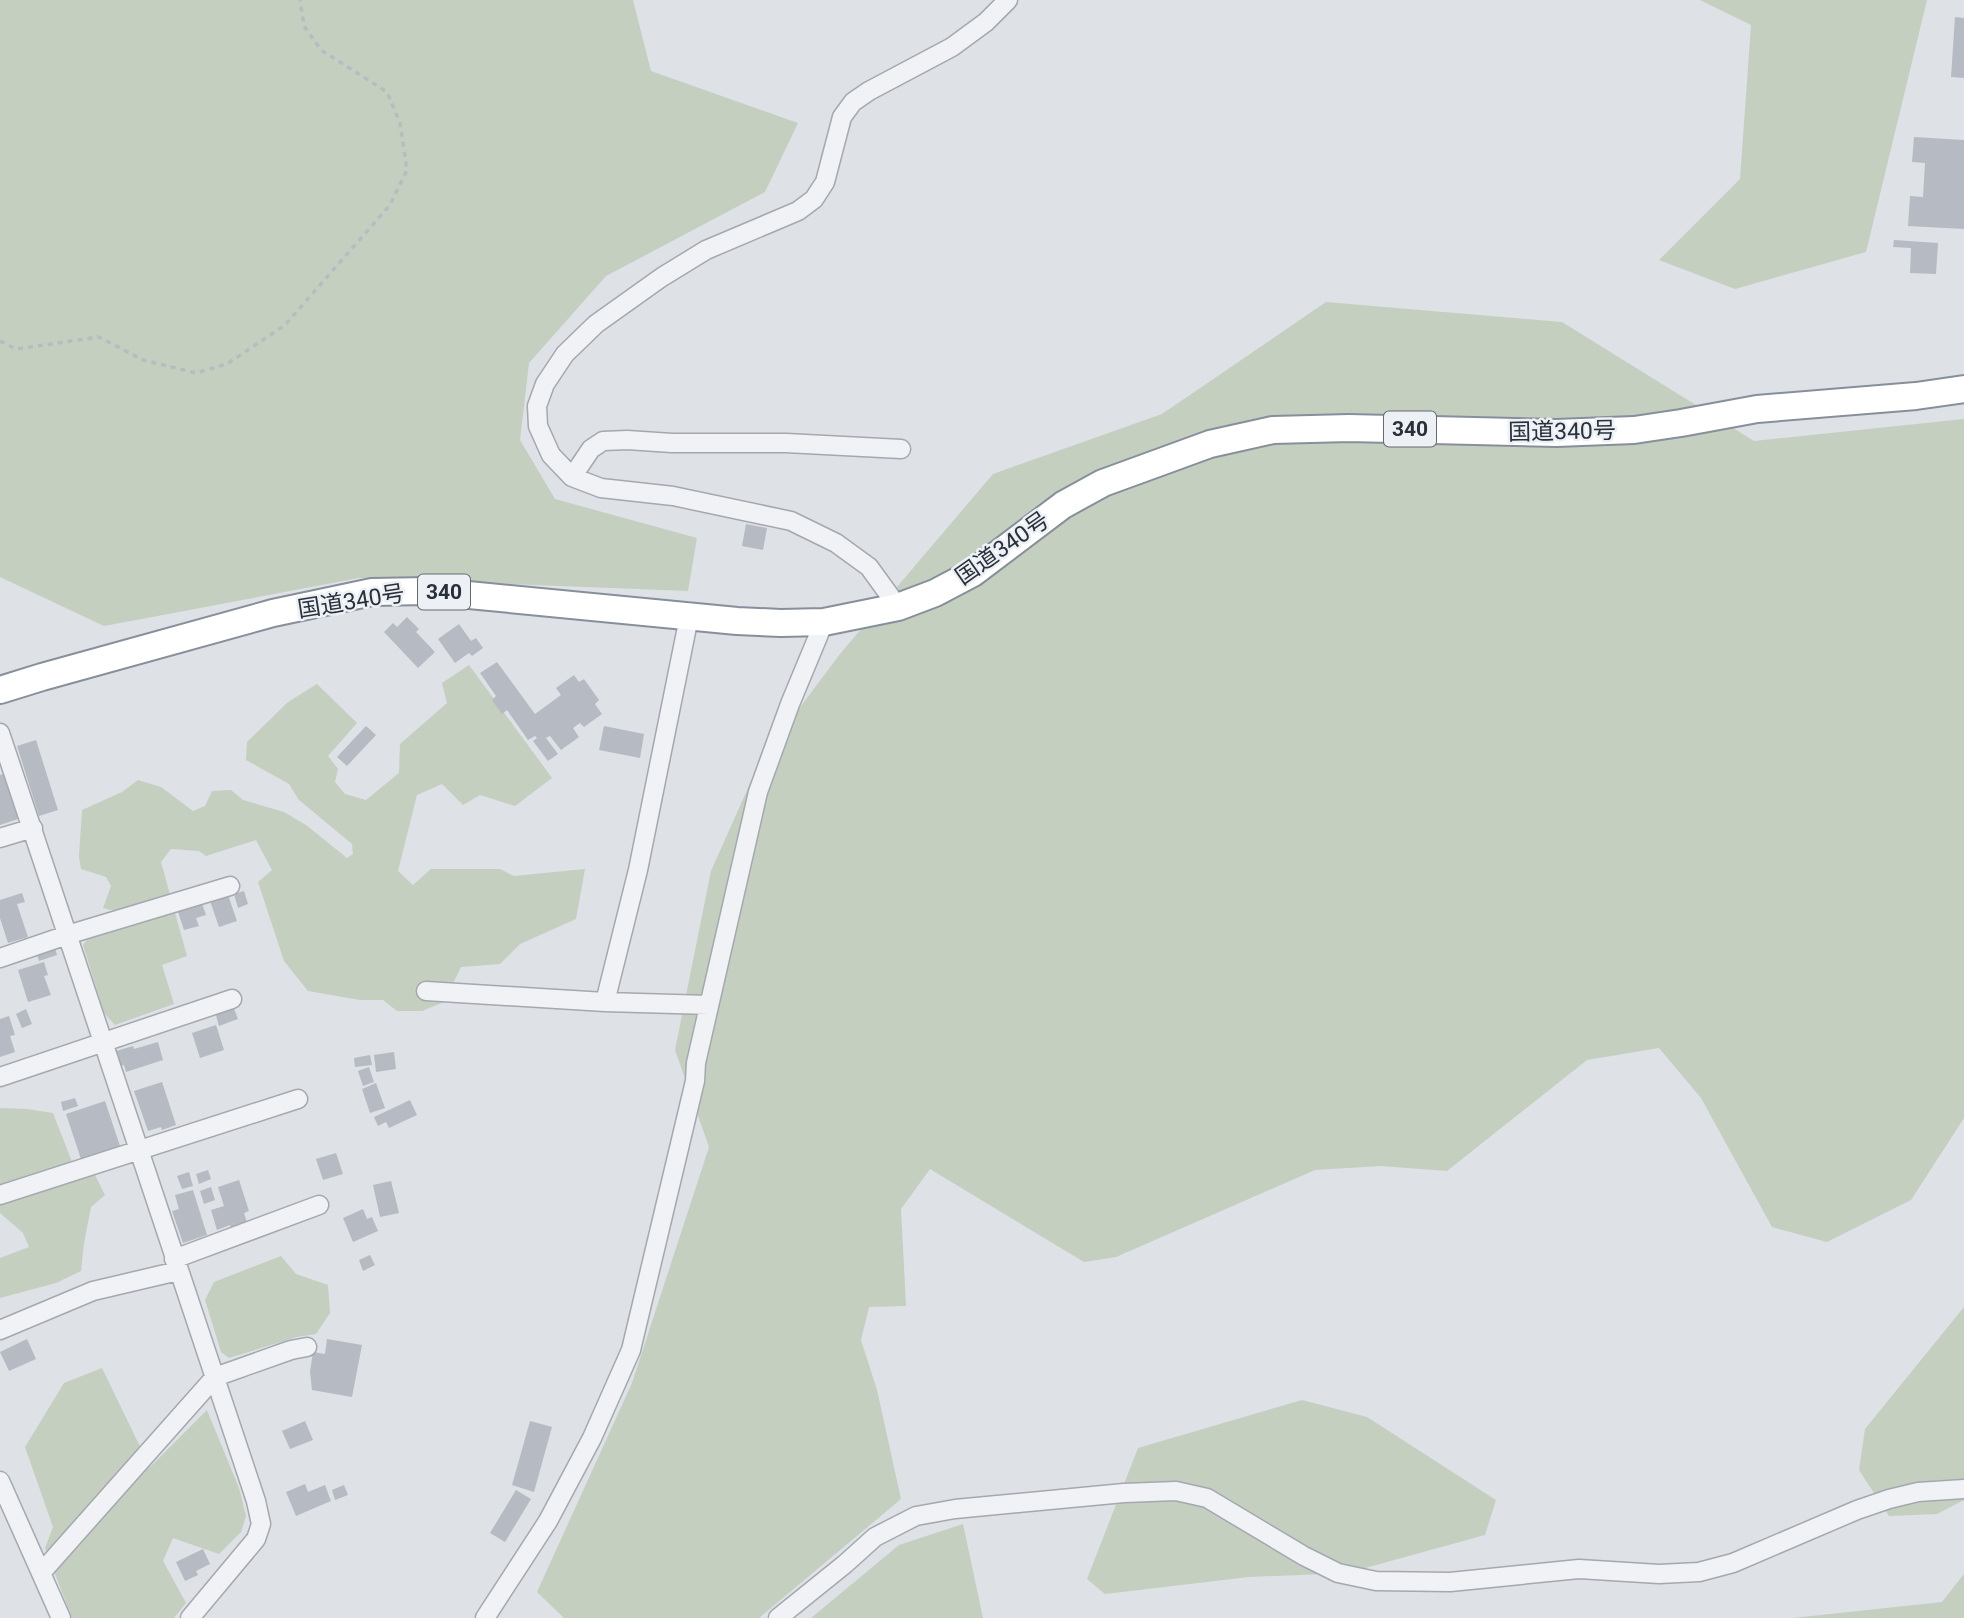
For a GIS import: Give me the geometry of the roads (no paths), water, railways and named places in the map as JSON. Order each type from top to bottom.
[{"type":"highway","name":"国道340号","points":[[0,690],[273,613],[372,592],[427,590],[759,622],[824,622],[898,607],[935,593],[973,573],[1063,505],[1103,483],[1210,444],[1273,430],[1349,428],[1556,433],[1634,430],[1757,409],[1916,396],[1964,389]]},
{"type":"street","points":[[898,607],[869,567],[836,543],[791,521],[673,496],[601,488],[572,477],[551,455],[538,426],[537,405],[545,384],[565,354],[596,324],[662,277],[706,250],[798,211],[814,199],[825,182],[842,117],[853,102],[952,47],[986,22],[1008,0]]},
{"type":"street","points":[[572,477],[591,449],[603,441],[786,443],[901,449]]},
{"type":"street","points":[[605,1002],[638,870],[689,617]]},
{"type":"street","points":[[485,1618],[548,1521],[592,1438],[631,1350],[695,1081],[696,1063],[758,792],[824,622]]},
{"type":"street","points":[[0,733],[256,1501],[261,1524],[256,1539],[190,1618]]},
{"type":"street","points":[[0,838],[33,828]]},
{"type":"street","points":[[0,958],[230,886]]},
{"type":"street","points":[[426,991],[709,1006]]},
{"type":"street","points":[[0,1077],[232,999]]},
{"type":"street","points":[[0,1195],[298,1099]]},
{"type":"street","points":[[0,1330],[93,1291],[176,1265],[318,1205]]},
{"type":"street","points":[[41,1573],[215,1377],[291,1350],[307,1347]]},
{"type":"street","points":[[0,1481],[61,1618]]},
{"type":"street","points":[[778,1618],[875,1536],[916,1516],[955,1509],[1124,1493],[1176,1492],[1207,1498],[1304,1556],[1338,1573],[1376,1581],[1450,1582],[1579,1569],[1659,1574],[1699,1572],[1733,1563],[1889,1499],[1918,1492],[1964,1489]]}]
